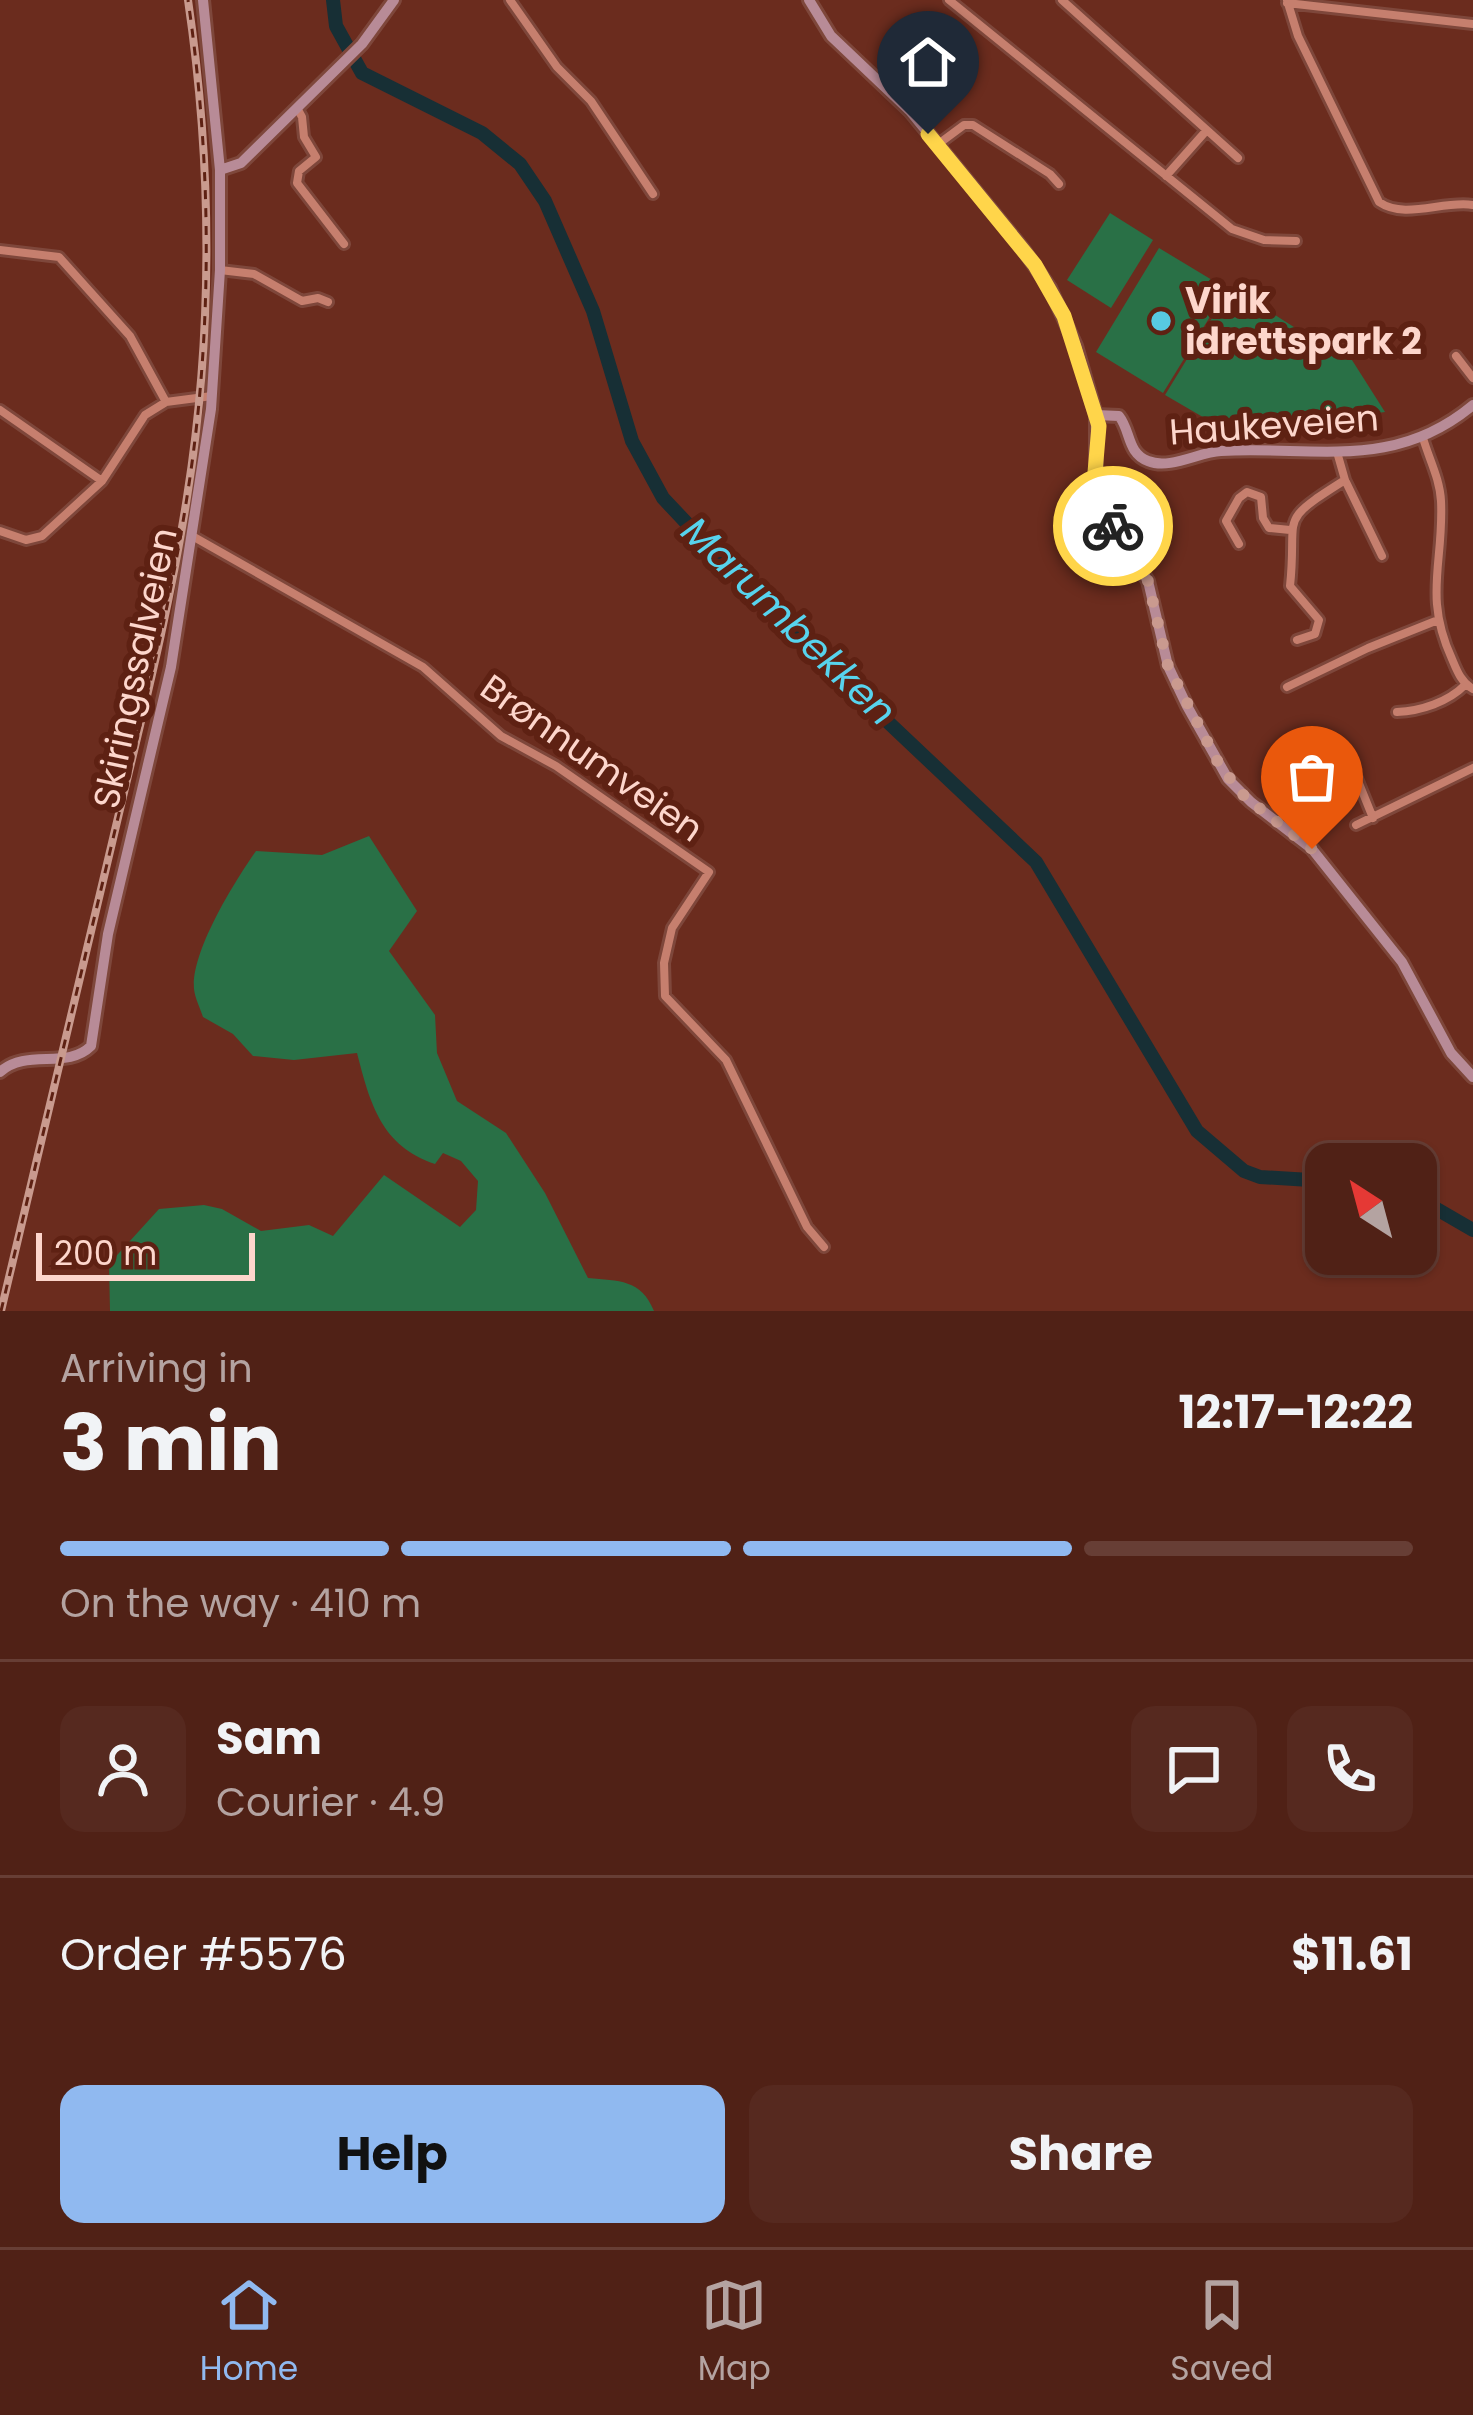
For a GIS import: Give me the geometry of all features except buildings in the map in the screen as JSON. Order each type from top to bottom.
[{"type":"main road","name":"Skiringssalveien","points":[[0,1072],[20,1060],[65,1058],[87,1051],[93,1038],[108,934],[171,667],[212,396],[220,270],[220,170],[203,0]]},
{"type":"main road","points":[[220,170],[242,163],[351,56],[394,0]]},
{"type":"main road","points":[[809,0],[831,36],[889,88],[1050,288],[1069,327],[1096,415],[1099,439],[1093,474],[1098,498],[1148,581],[1168,666],[1210,750],[1245,797],[1290,828],[1320,858],[1402,962],[1451,1053],[1473,1077]]},
{"type":"main road","name":"Haukeveien","points":[[1096,415],[1119,416],[1134,451],[1152,463],[1221,451],[1393,448],[1423,438],[1473,405]]},
{"type":"street","points":[[510,0],[557,67],[591,101],[653,194]]},
{"type":"street","points":[[949,0],[1244,235],[1296,241]]},
{"type":"street","points":[[1062,0],[1238,158]]},
{"type":"street","points":[[1473,24],[1288,2],[1298,36],[1379,202],[1397,211],[1446,203],[1473,205]]},
{"type":"street","points":[[297,108],[304,137],[316,157],[299,171],[297,183],[344,244]]},
{"type":"street","points":[[937,145],[964,125],[973,125],[1059,184]]},
{"type":"street","points":[[1166,176],[1207,131]]},
{"type":"street","points":[[0,250],[59,257],[130,335],[166,402]]},
{"type":"street","points":[[220,270],[245,271],[295,299],[328,302]]},
{"type":"street","points":[[1456,356],[1473,378]]},
{"type":"street","points":[[0,531],[26,540],[42,536],[102,482],[140,422],[166,402],[212,396]]},
{"type":"street","points":[[0,410],[102,482]]},
{"type":"street","points":[[1397,712],[1421,710],[1469,687],[1438,620],[1435,570],[1441,496],[1423,438]]},
{"type":"street","points":[[1337,452],[1345,480],[1382,556]]},
{"type":"street","points":[[1298,640],[1316,634],[1319,620],[1290,586],[1290,530],[1300,509],[1345,480]]},
{"type":"street","points":[[1239,544],[1226,521],[1247,492],[1261,496],[1269,528],[1290,530]]},
{"type":"street","name":"Brønnumveien","points":[[194,537],[423,667],[501,736],[556,766],[710,872],[672,928],[664,963],[665,996],[726,1060],[807,1226],[824,1247]]},
{"type":"street","points":[[1287,687],[1438,620]]},
{"type":"street","points":[[1356,825],[1473,768]]},
{"type":"street","points":[[1354,771],[1373,818]]},
{"type":"green space","points":[[1110,213],[1153,240],[1111,308],[1067,280]]},
{"type":"green space","name":"Virik idrettspark 2","points":[[1159,248],[1227,289],[1163,393],[1096,352]]},
{"type":"green space","points":[[1231,287],[1308,336],[1304,352],[1345,349],[1385,412],[1297,424],[1236,421],[1220,427],[1165,395]]},
{"type":"green space","points":[[369,836],[417,911],[389,951],[435,1015],[437,1053],[457,1101],[506,1133],[545,1193],[588,1278],[636,1287],[654,1311],[110,1311],[109,1264],[159,1209],[204,1205],[222,1209],[261,1231],[309,1225],[333,1236],[384,1175],[460,1227],[476,1210],[478,1181],[461,1161],[443,1153],[435,1164],[390,1134],[373,1105],[357,1053],[294,1060],[253,1056],[233,1034],[203,1017],[195,996],[199,956],[226,898],[256,851],[322,855]]},
{"type":"waterway","name":"Marumbekken","points":[[333,0],[336,26],[362,73],[482,133],[520,164],[545,201],[593,311],[632,441],[663,498],[759,600],[1036,862],[1197,1131],[1244,1171],[1260,1177],[1305,1180]]},
{"type":"waterway","name":"Marumbekken","points":[[1437,1209],[1473,1230]]},
{"type":"railway","points":[[1,1311],[153,671],[187,497],[202,373],[206,248],[202,124],[188,0]]},
{"type":"way so far","points":[[1113,526],[1148,581],[1168,666],[1220,766],[1245,797],[1312,849]]},
{"type":"place","name":"Virik idrettspark 2","points":[[1161,321]]},
{"type":"route","points":[[928,134],[1035,265],[1064,316],[1099,426],[1094,484],[1113,526]]}]
